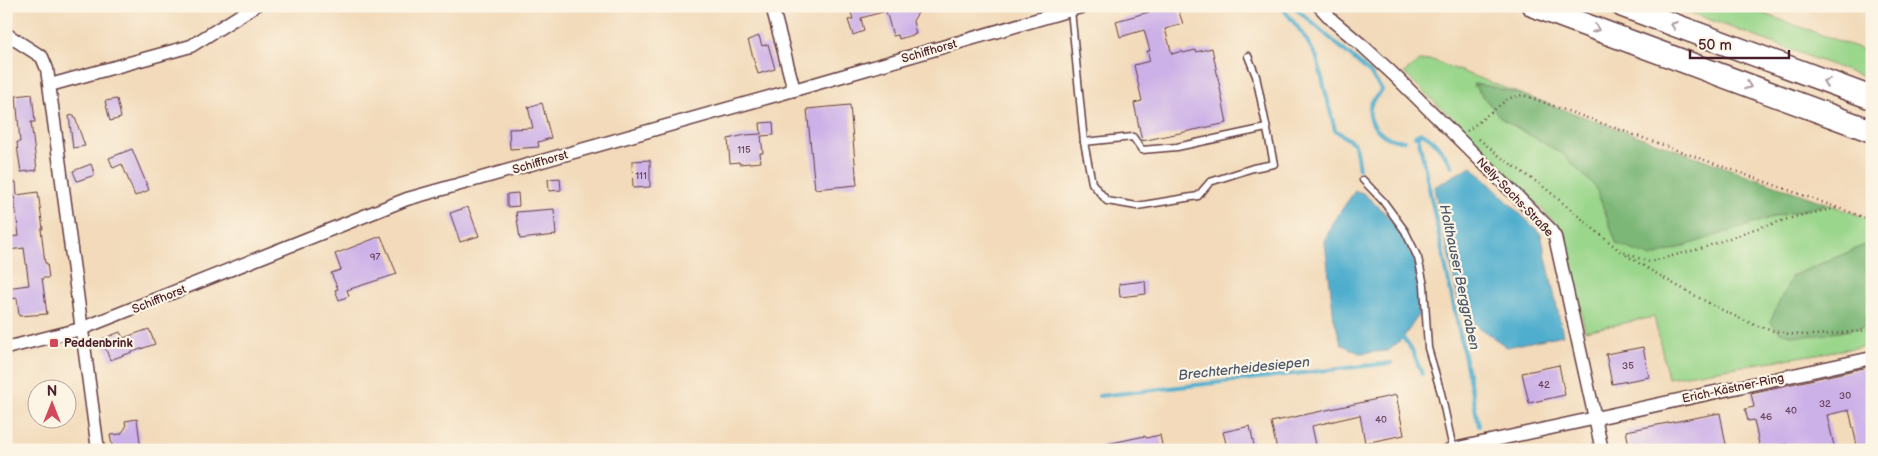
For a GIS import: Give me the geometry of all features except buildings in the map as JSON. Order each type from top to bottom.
[{"type":"highway","points":[[1534,6],[1872,132]]},
{"type":"highway","points":[[1622,6],[1872,98]]},
{"type":"street","points":[[50,85],[191,46],[255,6]]},
{"type":"street","points":[[772,6],[794,90]]},
{"type":"street","name":"Schiffhorst","points":[[6,348],[81,329],[407,199],[1084,6]]},
{"type":"street","name":"Nelly-Sachs-Straße","points":[[1319,6],[1393,74],[1549,228],[1555,237],[1602,450]]},
{"type":"street","points":[[6,34],[42,57],[50,85],[98,450]]},
{"type":"street","name":"Erich-Kästner-Ring","points":[[1451,449],[1872,358]]},
{"type":"lane","points":[[1071,10],[1084,142],[1092,183],[1108,201],[1137,206],[1198,196],[1210,182],[1253,168],[1274,164],[1256,76],[1248,56]]},
{"type":"lane","points":[[1084,142],[1133,137],[1142,150],[1177,147],[1266,128]]},
{"type":"lane","points":[[1363,180],[1383,201],[1405,231],[1418,258],[1424,285],[1428,348],[1441,393],[1451,449]]},
{"type":"path","points":[[1458,139],[1509,98],[1522,95],[1872,220]]},
{"type":"path","points":[[1458,139],[1479,139],[1498,155],[1545,188],[1620,251],[1664,279],[1729,313],[1758,326],[1790,334],[1815,335],[1872,330]]},
{"type":"path","points":[[1620,251],[1649,262],[1703,248],[1751,230],[1798,216],[1838,208]]},
{"type":"green space","points":[[1673,6],[1742,6],[1872,53],[1872,80]]},
{"type":"green space","points":[[1432,60],[1523,95],[1488,86],[1473,85],[1502,119],[1563,154],[1596,188],[1617,244],[1773,217],[1828,204],[1872,220],[1872,242],[1792,276],[1779,332],[1814,335],[1872,325],[1872,345],[1668,378],[1654,317],[1585,331],[1564,232],[1473,138],[1404,73],[1419,61]]},
{"type":"green space","points":[[1473,84],[1523,95],[1828,204],[1773,217],[1651,257],[1617,244],[1596,188],[1563,154],[1502,119]]},
{"type":"green space","points":[[1872,242],[1872,325],[1826,334],[1801,336],[1781,332],[1774,326],[1770,321],[1792,276]]},
{"type":"water","points":[[1471,166],[1541,234],[1563,335],[1507,347],[1462,316],[1434,187]]},
{"type":"water","points":[[1355,191],[1363,193],[1388,216],[1402,236],[1414,259],[1418,285],[1418,316],[1403,338],[1388,351],[1359,353],[1341,344],[1334,318],[1325,242],[1332,223]]},
{"type":"waterway","points":[[1281,6],[1303,34],[1317,58],[1335,130],[1355,144],[1359,169]]},
{"type":"waterway","points":[[1293,6],[1370,73],[1382,90],[1373,100],[1370,109],[1370,117],[1373,124],[1383,135],[1397,140],[1404,140]]},
{"type":"waterway","points":[[1417,135],[1421,133],[1430,138],[1452,166]]},
{"type":"waterway","name":"Holthauser Berggraben","points":[[1415,136],[1418,135],[1479,426]]},
{"type":"waterway","points":[[1403,338],[1412,350],[1422,374]]},
{"type":"waterway","name":"Brechterheidesiepen","points":[[1099,396],[1391,363]]},
{"type":"place","name":"Peddenbrink","points":[[54,343]]}]
